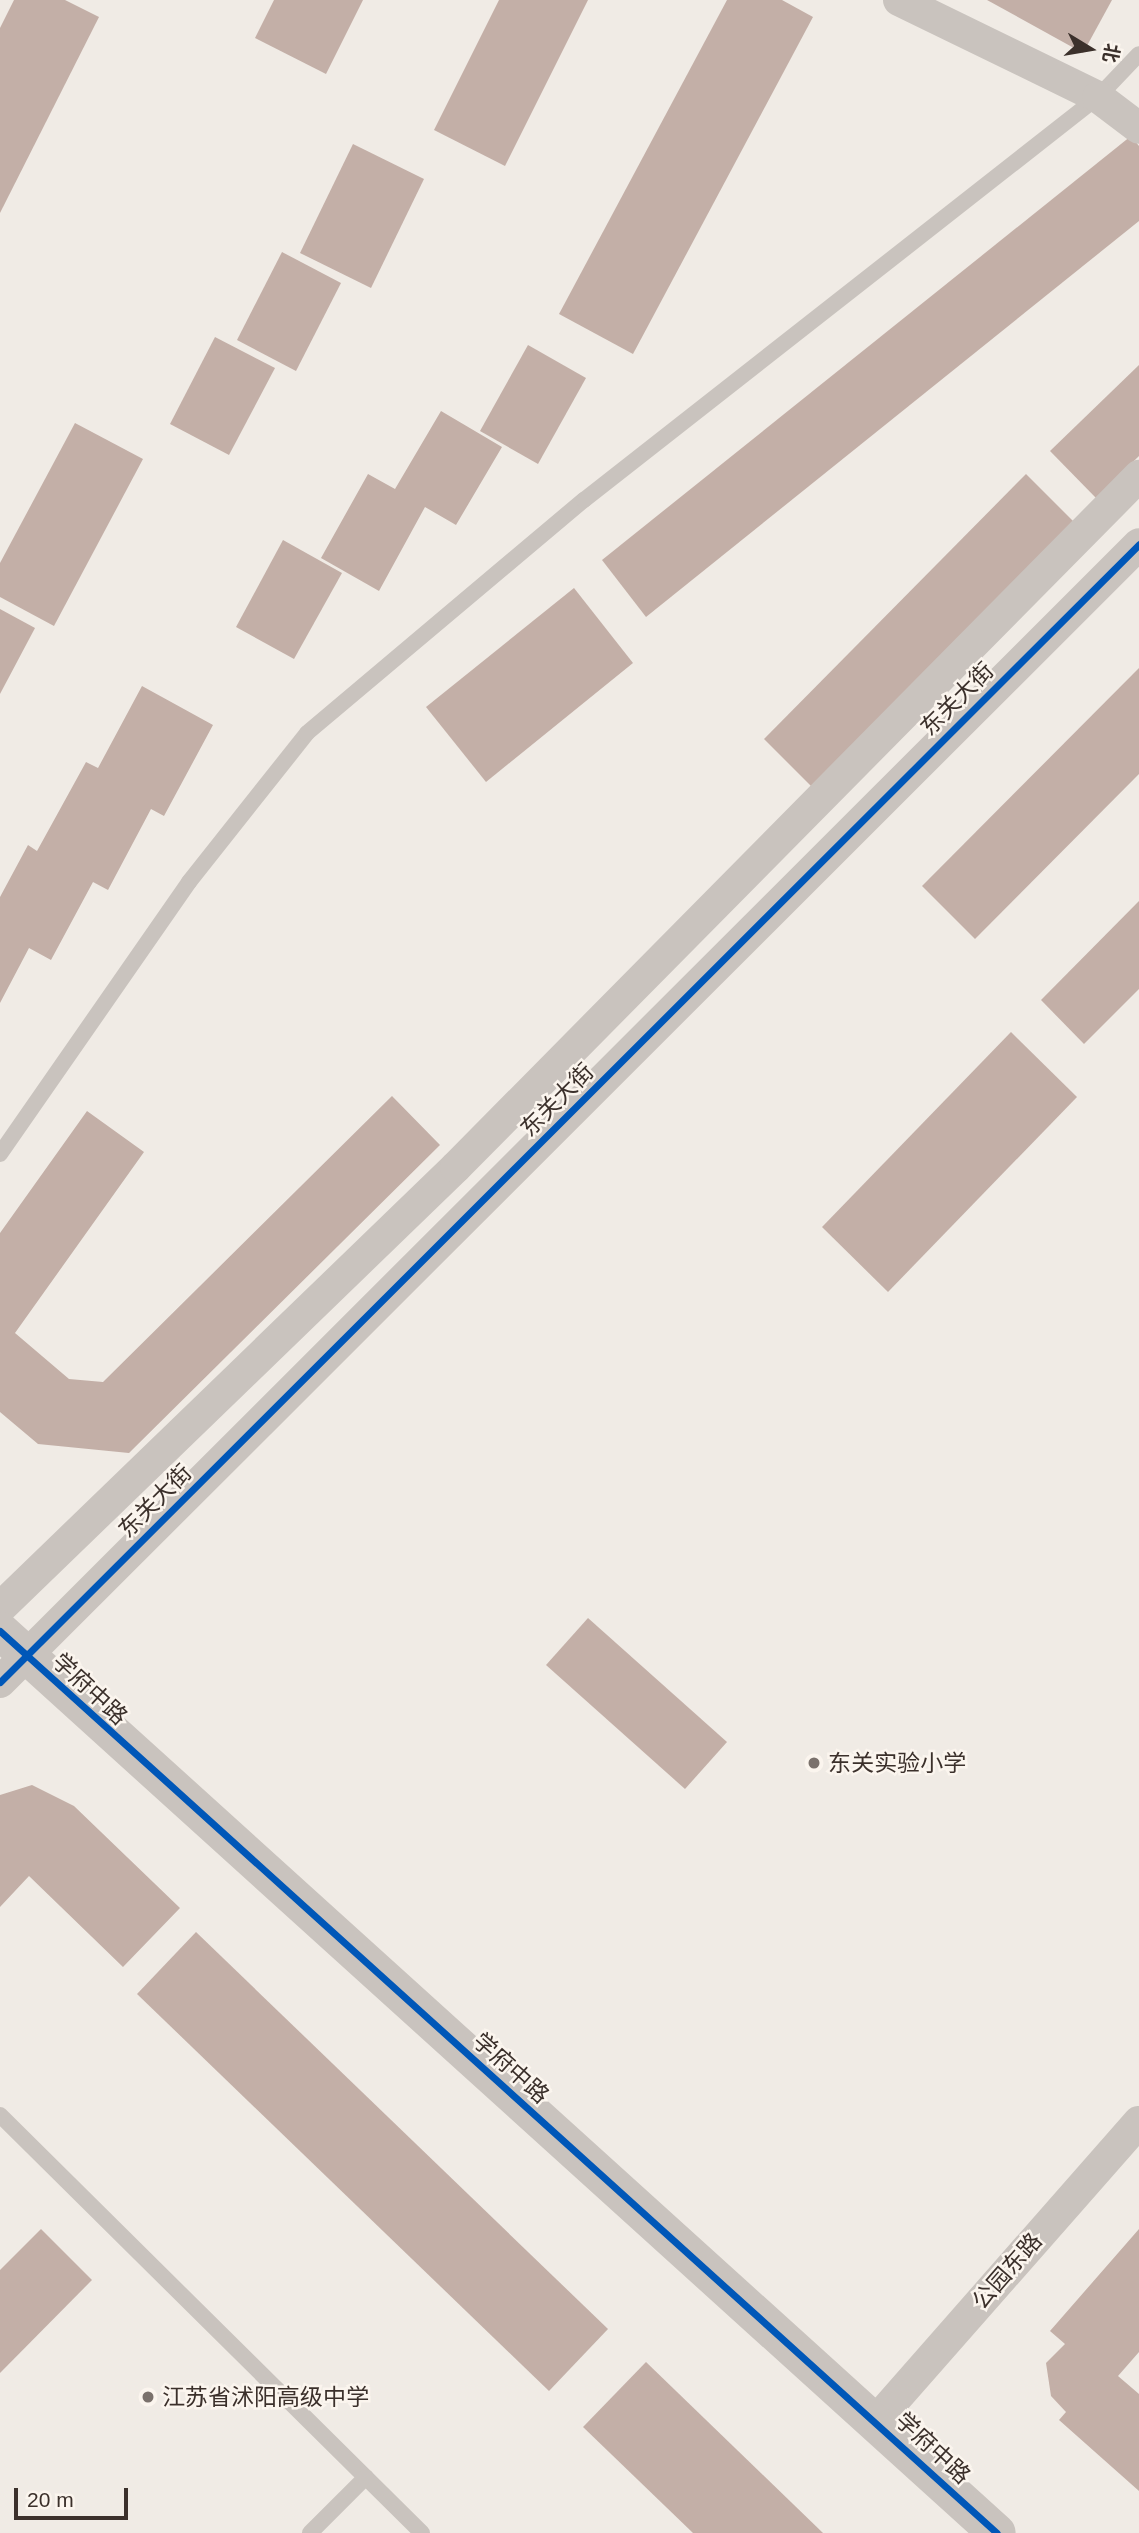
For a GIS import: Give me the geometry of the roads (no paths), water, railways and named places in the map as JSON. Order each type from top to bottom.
[{"type":"street","points":[[899,0],[1098,97],[1139,128]]},
{"type":"street","name":"东关大街","points":[[0,1608],[456,1167],[1139,476]]},
{"type":"street","name":"东关大街","points":[[9,1656],[1139,544]]},
{"type":"street","name":"学府中路","points":[[9,1656],[876,2421],[997,2533]]},
{"type":"street","name":"公园东路","points":[[876,2421],[1139,2122]]},
{"type":"lane","points":[[0,1154],[189,881],[307,733],[584,500],[1098,97],[1139,54]]},
{"type":"lane","points":[[0,2115],[422,2533]]},
{"type":"lane","points":[[310,2533],[366,2477]]},
{"type":"place","name":"东关实验小学","points":[[814,1763]]},
{"type":"place","name":"江苏省沭阳高级中学","points":[[148,2397]]}]
